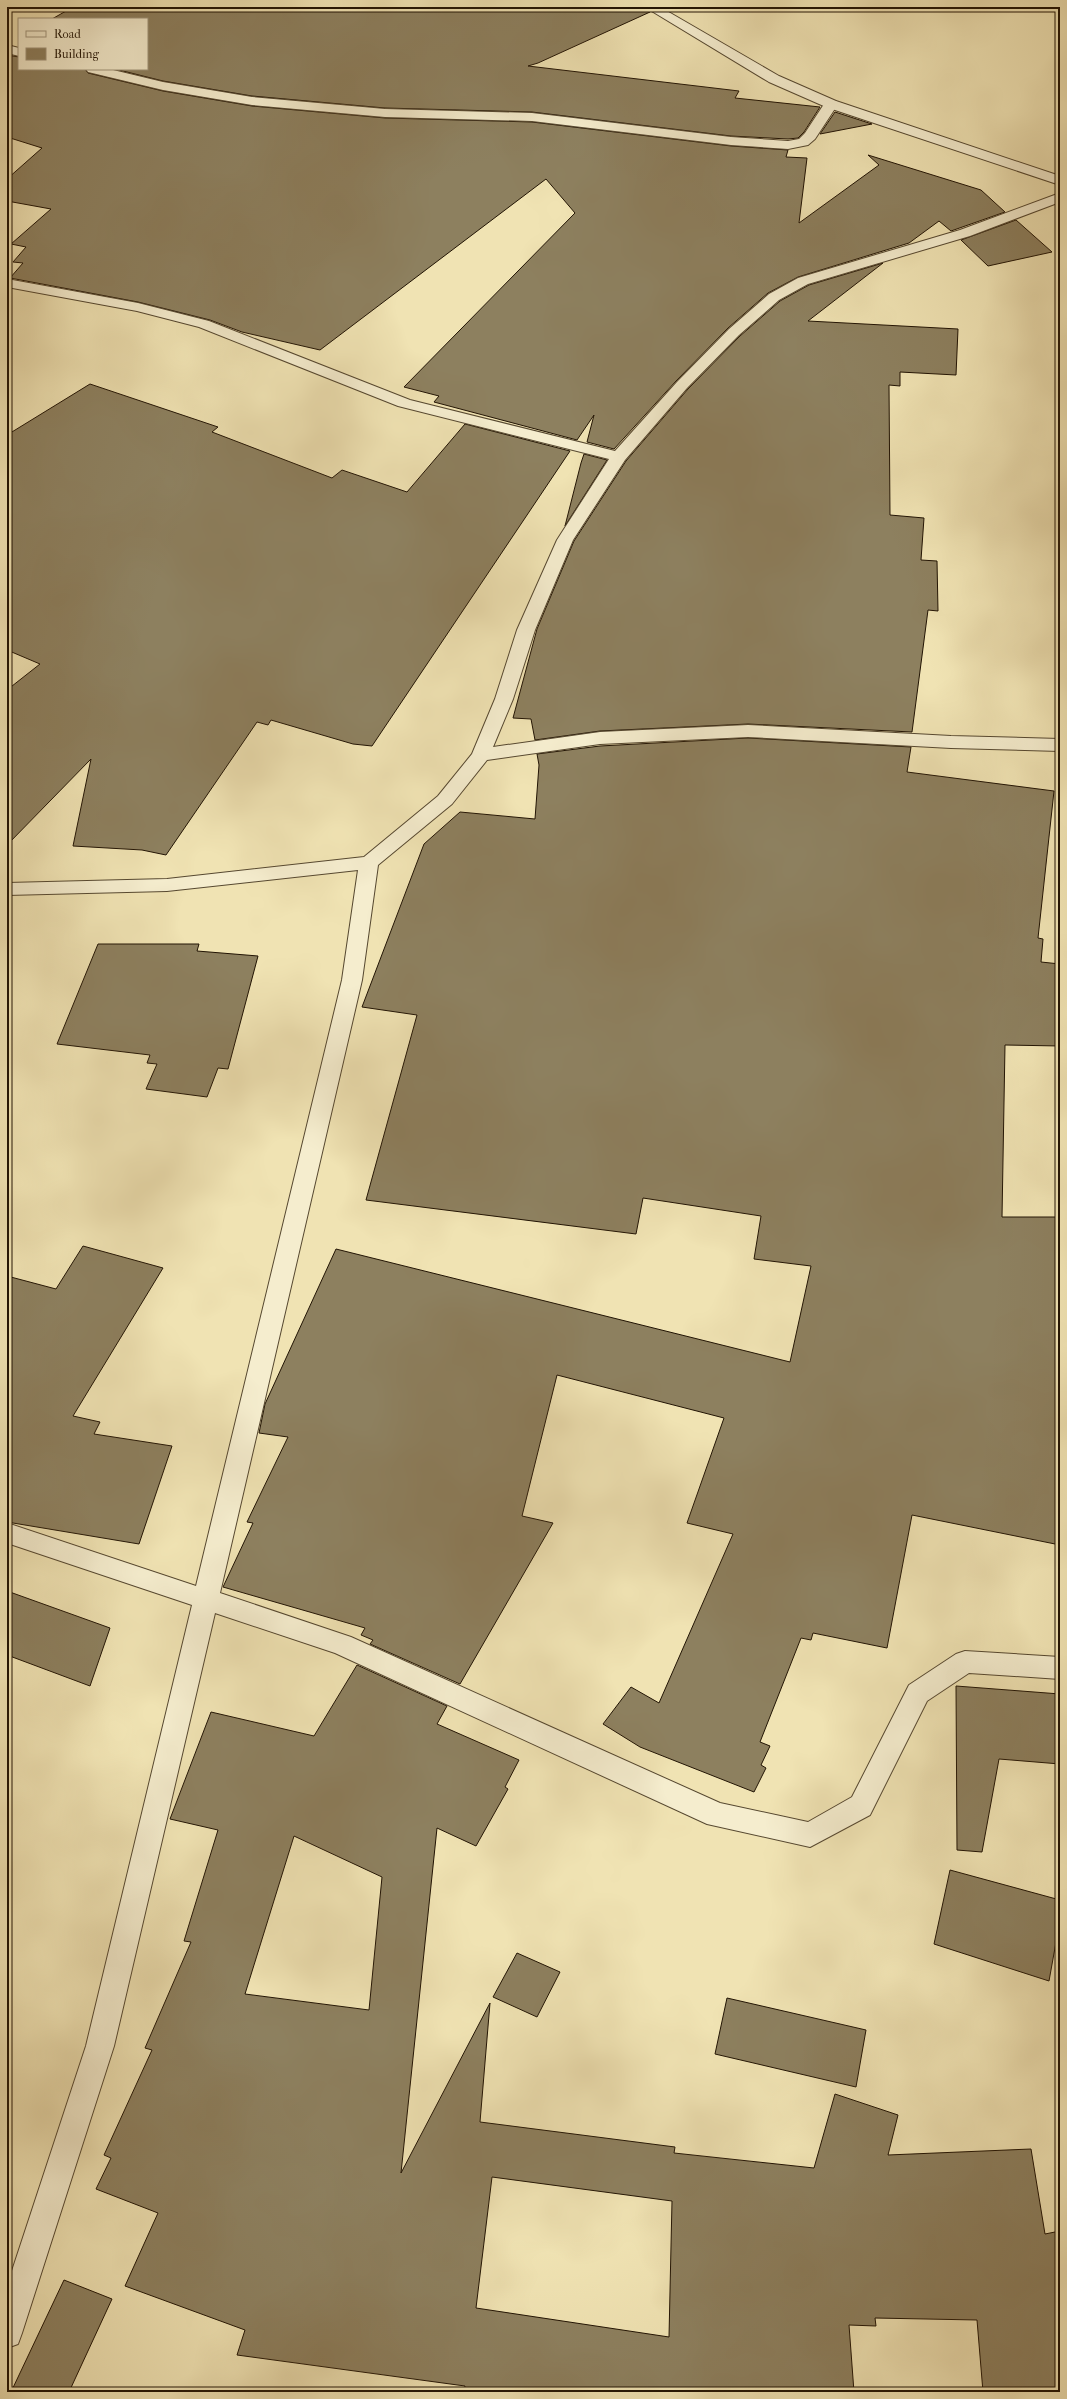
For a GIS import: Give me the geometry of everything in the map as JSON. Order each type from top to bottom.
[{"type":"street","points":[[651,7],[774,79],[831,104],[1060,181]]},
{"type":"street","points":[[7,49],[18,52]]},
{"type":"street","points":[[97,70],[163,86],[252,101],[385,113],[532,117],[731,141],[788,145],[802,142],[810,136],[831,104]]},
{"type":"street","points":[[7,889],[167,885],[369,863],[445,800],[481,755],[504,699],[526,630],[565,540],[619,457],[682,385],[734,332],[774,297],[803,281],[965,233],[1060,197]]},
{"type":"street","points":[[7,283],[138,307],[204,324],[404,403],[619,457]]},
{"type":"street","points":[[481,755],[600,738],[748,731],[951,742],[1060,745]]},
{"type":"street","points":[[7,2333],[100,2046],[352,980],[369,863]]},
{"type":"street","points":[[7,1533],[206,1601],[342,1645],[717,1815],[810,1835],[861,1806],[918,1693],[965,1662],[1060,1668]]},
{"type":"building","points":[[73,7],[644,7],[650,12],[538,63],[528,66],[739,91],[735,98],[820,107],[804,132],[798,138],[788,139],[731,136],[532,112],[385,108],[252,96],[163,81],[119,70],[148,70],[148,18],[54,18]]},
{"type":"building","points":[[7,55],[18,57],[18,70],[86,70],[88,73],[163,91],[252,106],[385,118],[532,122],[731,146],[788,150],[786,157],[807,158],[799,223],[879,165],[868,155],[981,190],[1005,212],[951,231],[939,221],[909,243],[798,277],[768,293],[728,328],[676,381],[614,449],[587,442],[594,415],[577,440],[434,402],[439,396],[404,387],[575,213],[546,179],[320,350],[242,332],[210,320],[138,302],[10,278],[23,263],[13,262],[26,247],[11,244],[51,209],[7,201],[7,179],[42,148],[7,137]]},
{"type":"building","points":[[835,112],[872,124],[820,134]]},
{"type":"building","points":[[1016,220],[1052,252],[988,266],[961,240]]},
{"type":"building","points":[[883,263],[808,321],[958,329],[956,375],[900,372],[900,386],[889,385],[890,515],[924,518],[921,560],[937,561],[938,611],[928,610],[912,732],[748,724],[600,731],[535,740],[531,719],[513,718],[537,629],[574,541],[626,461],[688,389],[740,336],[780,301],[809,285]]},
{"type":"building","points":[[90,384],[218,427],[212,432],[332,478],[342,470],[407,492],[465,424],[570,451],[372,746],[353,744],[271,720],[268,725],[257,722],[166,855],[142,850],[73,846],[91,759],[7,845],[7,690],[40,664],[7,650],[7,435]]},
{"type":"building","points":[[584,454],[607,460],[565,526],[581,463]]},
{"type":"building","points":[[748,738],[911,747],[907,772],[1054,791],[1038,938],[1043,939],[1041,962],[1060,964],[1060,1046],[1005,1045],[1002,1217],[1060,1217],[1060,1545],[912,1515],[887,1648],[813,1633],[811,1640],[801,1638],[760,1742],[770,1746],[761,1765],[766,1768],[754,1792],[640,1747],[603,1724],[631,1687],[659,1703],[733,1534],[687,1523],[724,1418],[557,1375],[522,1516],[553,1523],[460,1684],[370,1644],[373,1640],[361,1635],[365,1628],[223,1587],[253,1523],[247,1522],[288,1437],[259,1433],[265,1404],[336,1249],[790,1362],[811,1266],[754,1259],[761,1216],[643,1198],[636,1234],[366,1200],[417,1015],[362,1007],[424,844],[460,812],[535,819],[539,765],[537,754],[600,746]]},
{"type":"building","points":[[98,944],[199,944],[197,951],[258,956],[228,1069],[218,1068],[207,1097],[146,1089],[157,1064],[147,1063],[150,1055],[57,1044]]},
{"type":"building","points":[[83,1246],[163,1268],[73,1416],[100,1422],[94,1434],[172,1446],[139,1544],[7,1522],[7,1276],[56,1289]]},
{"type":"building","points":[[7,1591],[110,1628],[90,1686],[7,1655]]},
{"type":"building","points":[[357,1665],[447,1706],[437,1724],[519,1760],[505,1787],[508,1789],[476,1846],[437,1828],[401,2173],[490,2003],[480,2122],[675,2147],[674,2153],[814,2168],[835,2094],[898,2115],[888,2155],[1031,2149],[1045,2234],[1060,2231],[1060,2392],[983,2392],[977,2320],[875,2318],[876,2326],[849,2325],[854,2392],[464,2392],[465,2386],[237,2355],[245,2330],[125,2286],[158,2213],[96,2189],[111,2158],[104,2155],[152,2050],[145,2048],[191,1942],[184,1941],[218,1830],[170,1819],[211,1712],[314,1736]],"holes":[[[294,1836],[382,1877],[369,2010],[245,1994]],[[492,2177],[672,2201],[669,2337],[476,2308]]]},
{"type":"building","points":[[956,1686],[1060,1694],[1060,1764],[999,1759],[982,1852],[957,1850]]},
{"type":"building","points":[[950,1870],[1060,1900],[1060,1920],[1049,1981],[934,1944]]},
{"type":"building","points":[[517,1953],[560,1972],[537,2017],[493,1997]]},
{"type":"building","points":[[727,1998],[866,2030],[856,2087],[715,2054]]},
{"type":"building","points":[[64,2280],[112,2299],[69,2392],[11,2392]]}]
